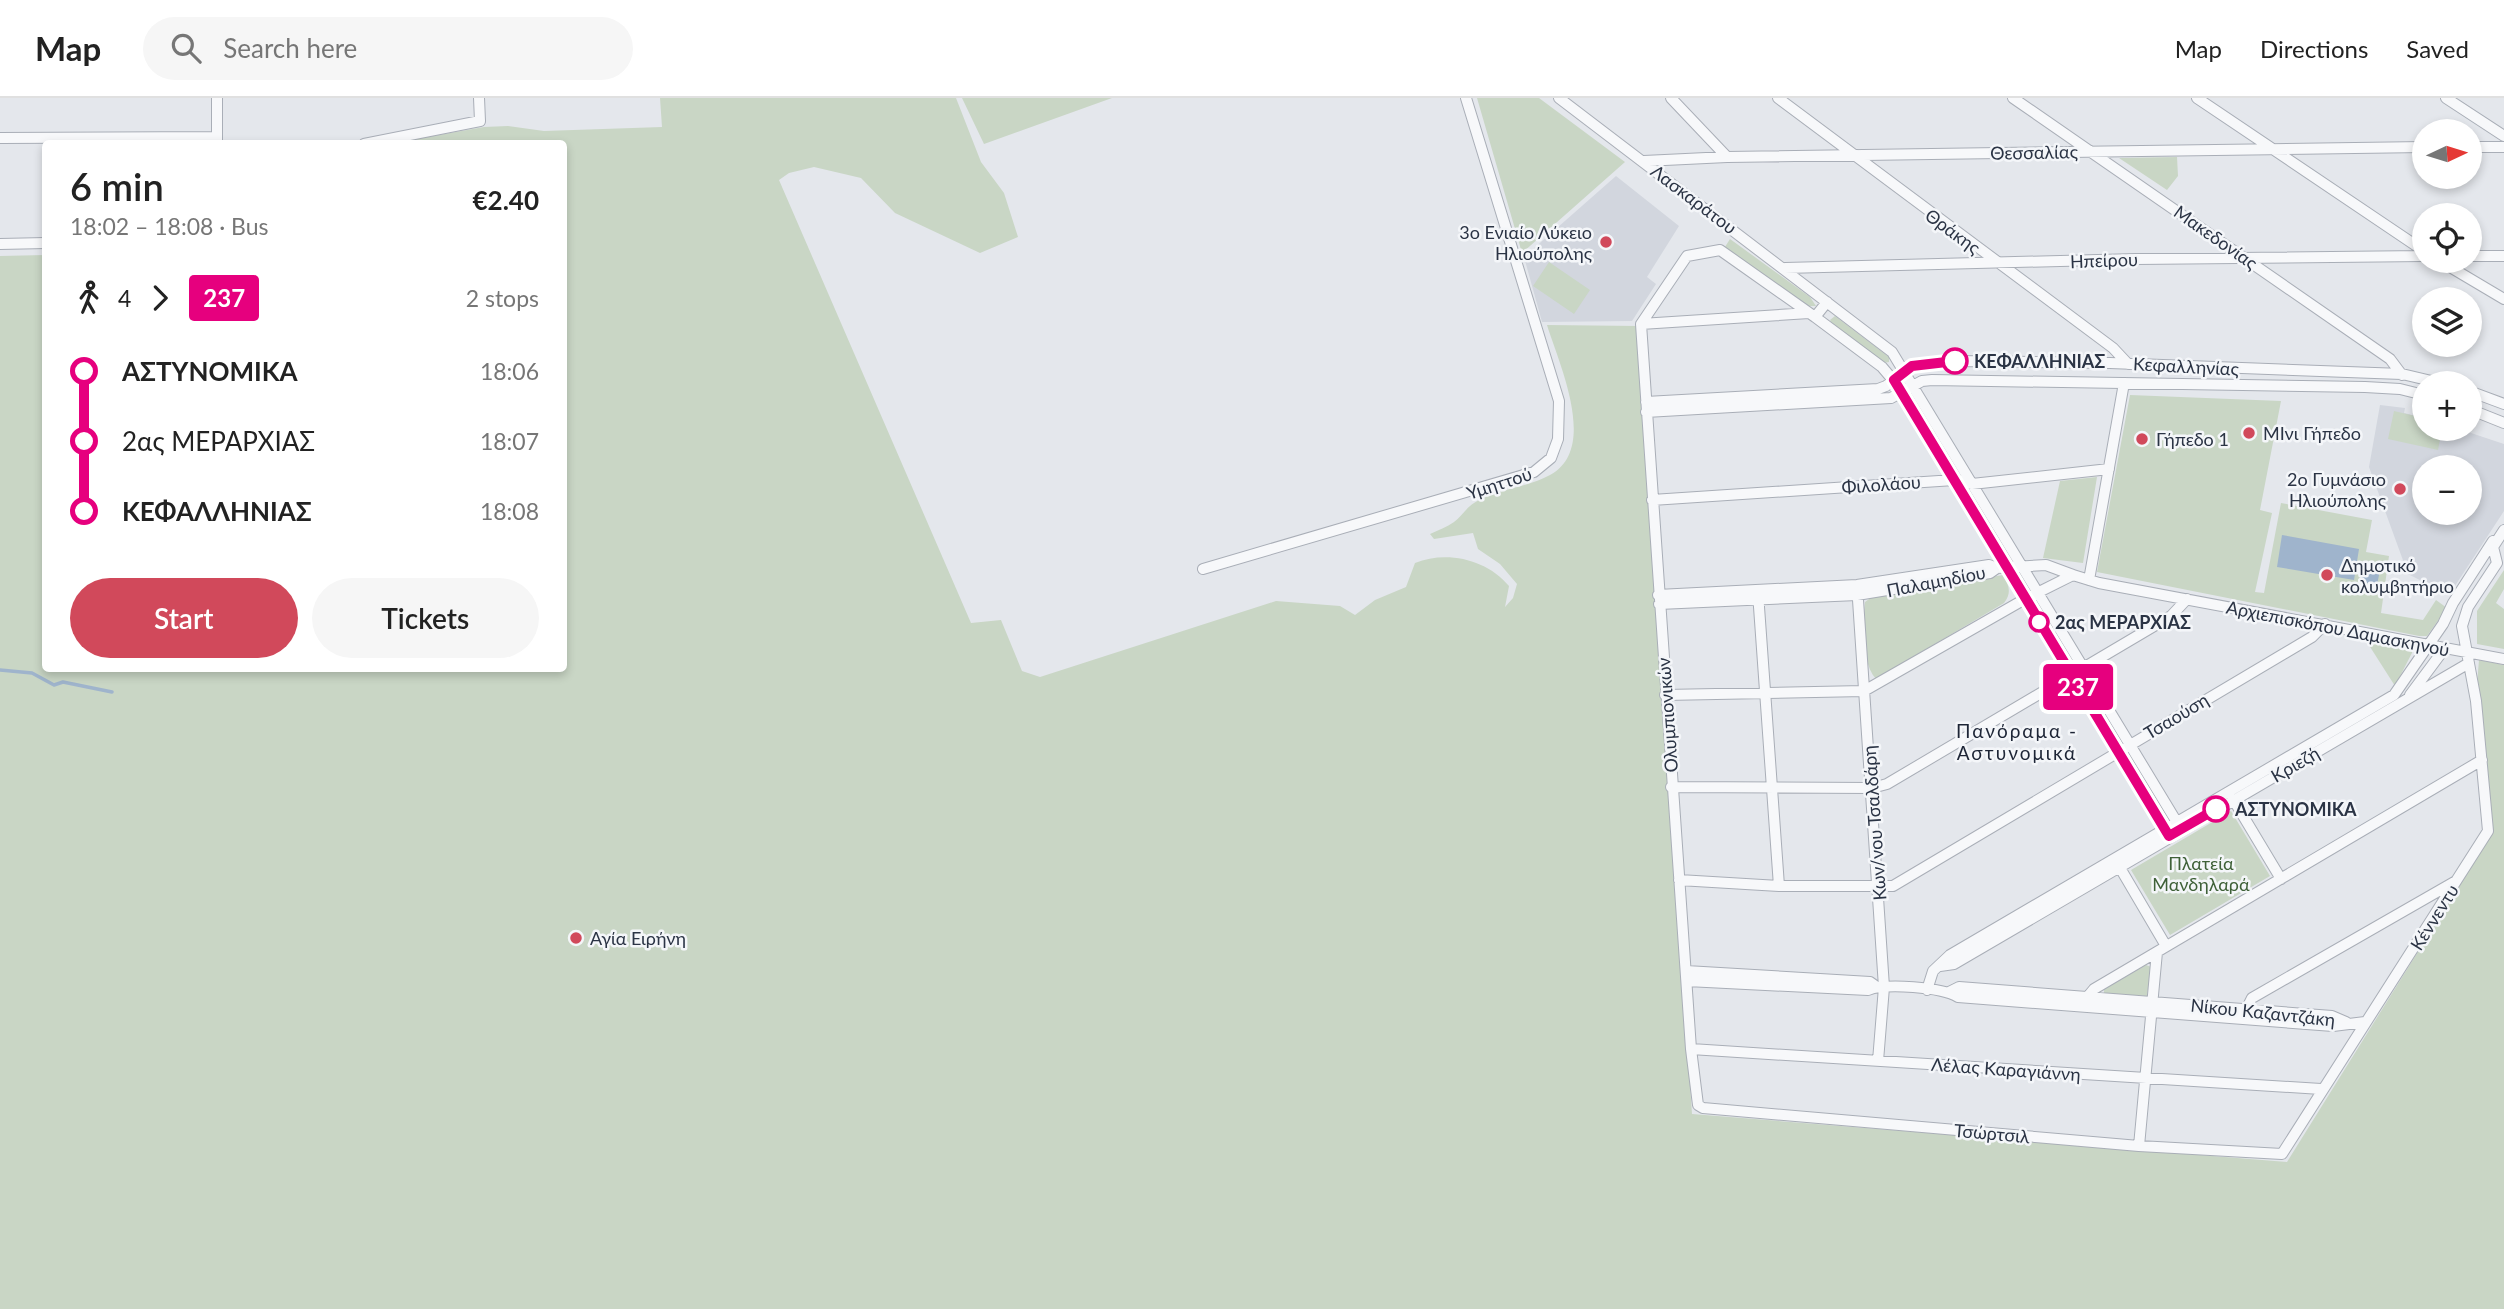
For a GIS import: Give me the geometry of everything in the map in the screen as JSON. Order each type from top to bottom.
[{"type":"street","points":[[217,98],[217,140]]},
{"type":"street","points":[[384,140],[480,121],[479,98]]},
{"type":"street","name":"Υμηττού","points":[[1203,569],[1474,492],[1534,472],[1551,458],[1558,439],[1559,401],[1466,98]]},
{"type":"street","name":"Λασκαράτου","points":[[1559,98],[1892,352],[1906,371],[2019,565],[2179,825]]},
{"type":"street","points":[[1671,98],[1727,157]]},
{"type":"street","name":"Θράκης","points":[[1778,98],[2113,348],[2128,364]]},
{"type":"street","name":"Μακεδονίας","points":[[2013,98],[2390,359],[2402,374]]},
{"type":"street","points":[[2197,98],[2412,246]]},
{"type":"street","points":[[2446,98],[2504,136]]},
{"type":"street","points":[[0,138],[109,140]]},
{"type":"street","name":"Θεσσαλίας","points":[[1644,161],[2090,150],[2412,147]]},
{"type":"street","points":[[2482,147],[2504,147]]},
{"type":"street","points":[[0,244],[42,243]]},
{"type":"street","name":"Λασκαράτου","points":[[1641,322],[1687,256],[1720,250],[1882,367],[1894,380],[2002,567],[2025,599],[2167,832]]},
{"type":"street","name":"Ηπείρου","points":[[1785,268],[2412,254]]},
{"type":"street","points":[[2482,256],[2504,256]]},
{"type":"street","points":[[2460,273],[2504,299]]},
{"type":"street","points":[[1641,322],[1812,315],[1827,302]]},
{"type":"street","name":"Ολυμπιονικών","points":[[1641,322],[1691,1049],[1696,1096],[1698,1105],[1703,1108]]},
{"type":"street","name":"Κεφαλληνίας","points":[[1894,380],[1922,363],[1955,361],[2128,364],[2412,376]]},
{"type":"street","points":[[2400,388],[2402,374]]},
{"type":"street","points":[[1646,407],[1878,388],[1894,380]]},
{"type":"street","name":"Κεφαλληνίας","points":[[1902,394],[1914,385],[1932,380],[2400,388],[2412,392]]},
{"type":"street","points":[[2089,580],[2124,383]]},
{"type":"street","points":[[1646,407],[1878,399],[1902,394]]},
{"type":"street","points":[[2482,396],[2504,404]]},
{"type":"street","points":[[2482,414],[2504,423]]},
{"type":"street","name":"Φιλολάου","points":[[1652,500],[1954,480],[1972,484],[2109,469]]},
{"type":"street","name":"Κριεζή","points":[[1927,990],[1929,978],[1950,955],[2117,862],[2393,695],[2404,684],[2443,624],[2453,603],[2504,524]]},
{"type":"street","name":"Κέννεντυ","points":[[2282,1154],[2488,831],[2482,760],[2462,626],[2466,612],[2497,563],[2493,547],[2504,530]]},
{"type":"street","name":"Παλαμηδίου","points":[[1658,599],[1857,590],[1989,565],[2019,565]]},
{"type":"street","name":"Αρχιεπισκόπου Δαμασκηνού","points":[[2019,565],[2046,565],[2089,580],[2504,659]]},
{"type":"street","points":[[1665,695],[1864,691],[2037,592],[2073,575]]},
{"type":"street","name":"Κων/νου Τσαλδάρη","points":[[1857,590],[1880,888],[1878,1060]]},
{"type":"street","points":[[1758,594],[1779,886]]},
{"type":"street","points":[[1671,787],[1872,788],[1887,784],[2171,616],[2187,599]]},
{"type":"street","name":"Τσαούση","points":[[1880,888],[1909,879],[2312,637],[2325,624]]},
{"type":"street","points":[[2407,699],[2445,648],[2443,624]]},
{"type":"street","name":"Κριεζή","points":[[2179,825],[2233,799],[2469,663]]},
{"type":"street","points":[[2087,1007],[2089,995],[2166,946],[2482,760]]},
{"type":"street","points":[[2233,799],[2281,879]]},
{"type":"street","points":[[2117,862],[2166,946]]},
{"type":"street","points":[[1679,880],[1880,888]]},
{"type":"street","points":[[2244,1020],[2246,1008],[2252,998],[2458,880]]},
{"type":"street","points":[[2139,1146],[2157,952]]},
{"type":"street","name":"Νίκου Καζαντζάκη","points":[[1686,976],[1857,981],[1880,987],[1949,992],[1958,997],[2333,1026],[2346,1022]]},
{"type":"street","name":"Νίκου Καζαντζάκη","points":[[1949,992],[1959,987],[2089,995],[2332,1016],[2346,1022]]},
{"type":"street","points":[[2346,1022],[2365,1022]]},
{"type":"street","name":"Λέλας Καραγιάννη","points":[[1691,1049],[2321,1089]]},
{"type":"street","name":"Τσώρτσιλ","points":[[1703,1108],[2139,1146],[2282,1154]]},
{"type":"shaded area","name":"3ο Ενιαίο Λύκειο Ηλιούπολης","points":[[1616,176],[1679,226],[1647,277],[1656,284],[1632,321],[1542,322],[1524,257]]},
{"type":"shaded area","name":"2ο Γυμνάσιο Ηλιούπολης","points":[[2380,405],[2405,408],[2404,413],[2412,415],[2412,441],[2482,441],[2482,437],[2504,444],[2504,511],[2449,595],[2408,574],[2369,467]]},
{"type":"green space","points":[[660,98],[956,98],[981,162],[1004,193],[1018,237],[980,253],[895,213],[861,178],[814,167],[789,173],[779,180],[971,623],[1001,620],[1022,671],[1040,677],[1276,601],[1340,606],[1355,615],[1375,600],[1406,587],[1415,563],[1440,557],[1478,563],[1500,577],[1509,586],[1505,607],[1513,598],[1517,584],[1500,564],[1478,549],[1473,533],[1434,539],[1430,534],[1454,522],[1471,505],[1483,498],[1532,483],[1550,475],[1564,463],[1572,446],[1574,426],[1566,383],[1547,325],[1639,326],[1692,1114],[2287,1162],[2492,833],[2477,684],[2479,660],[2504,665],[2504,1309],[0,1309],[0,256],[42,255],[42,672],[567,672],[567,140],[410,140],[484,127],[508,126],[544,131],[662,127]]},
{"type":"green space","points":[[962,98],[1112,98],[984,144]]},
{"type":"green space","points":[[1477,98],[1539,98],[1625,162],[1522,253]]},
{"type":"green space","points":[[2177,157],[2178,176],[2167,190],[2119,158]]},
{"type":"green space","points":[[1730,239],[1810,297],[1816,306],[1808,306],[1725,247]]},
{"type":"green space","points":[[1549,262],[1590,290],[1574,314],[1533,286]]},
{"type":"green space","points":[[1835,316],[1889,357],[1889,362],[1884,363],[1832,324],[1830,320]]},
{"type":"green space","points":[[2130,395],[2281,401],[2260,510],[2272,513],[2255,592],[2264,593],[2281,503],[2372,520],[2366,552],[2389,556],[2381,613],[2423,620],[2436,600],[2447,608],[2427,636],[2097,572]]},
{"type":"green space","points":[[2394,411],[2412,415],[2412,441],[2440,441],[2438,450],[2388,439]]},
{"type":"green space","points":[[2097,477],[2083,563],[2043,558],[2060,481]]},
{"type":"green space","points":[[2504,570],[2504,589],[2496,603],[2504,609],[2504,649],[2477,644],[2477,611]]},
{"type":"green space","points":[[2003,575],[2009,589],[2004,603],[1876,679],[1865,653],[1865,602],[1872,597]]},
{"type":"green space","points":[[2365,639],[2414,649],[2395,686]]},
{"type":"green space","name":"Πλατεία Μανδηλαρά","points":[[2231,811],[2270,876],[2170,935],[2131,870]]},
{"type":"green space","points":[[2146,965],[2151,967],[2147,996],[2104,994],[2104,989]]},
{"type":"water","points":[[2282,535],[2359,549],[2354,580],[2277,567]]},
{"type":"water","points":[[2365,562],[2381,565],[2377,585],[2361,582]]},
{"type":"waterway","points":[[0,670],[32,673],[54,685],[63,682],[112,692]]},
{"type":"bus line","name":"237","points":[[1955,361],[1912,366],[1894,380],[2169,836],[2216,809]]},
{"type":"place","name":"3ο Ενιαίο Λύκειο Ηλιούπολης","points":[[1606,242]]},
{"type":"place","name":"ΚΕΦΑΛΛΗΝΙΑΣ","points":[[1955,361]]},
{"type":"place","name":"ΜΊνι Γήπεδο","points":[[2249,433]]},
{"type":"place","name":"Γήπεδο 1","points":[[2142,439]]},
{"type":"place","name":"2ο Γυμνάσιο Ηλιούπολης","points":[[2400,489]]},
{"type":"place","name":"Δημοτικό κολυμβητήριο","points":[[2327,575]]},
{"type":"place","name":"2ας ΜΕΡΑΡΧΙΑΣ","points":[[2039,622]]},
{"type":"place","name":"ΑΣΤΥΝΟΜΙΚΑ","points":[[2216,809]]},
{"type":"place","name":"Αγία Ειρήνη","points":[[576,938]]},
{"type":"district","name":"Πανόραμα - Αστυνομικά","points":[[2017,741]]}]
